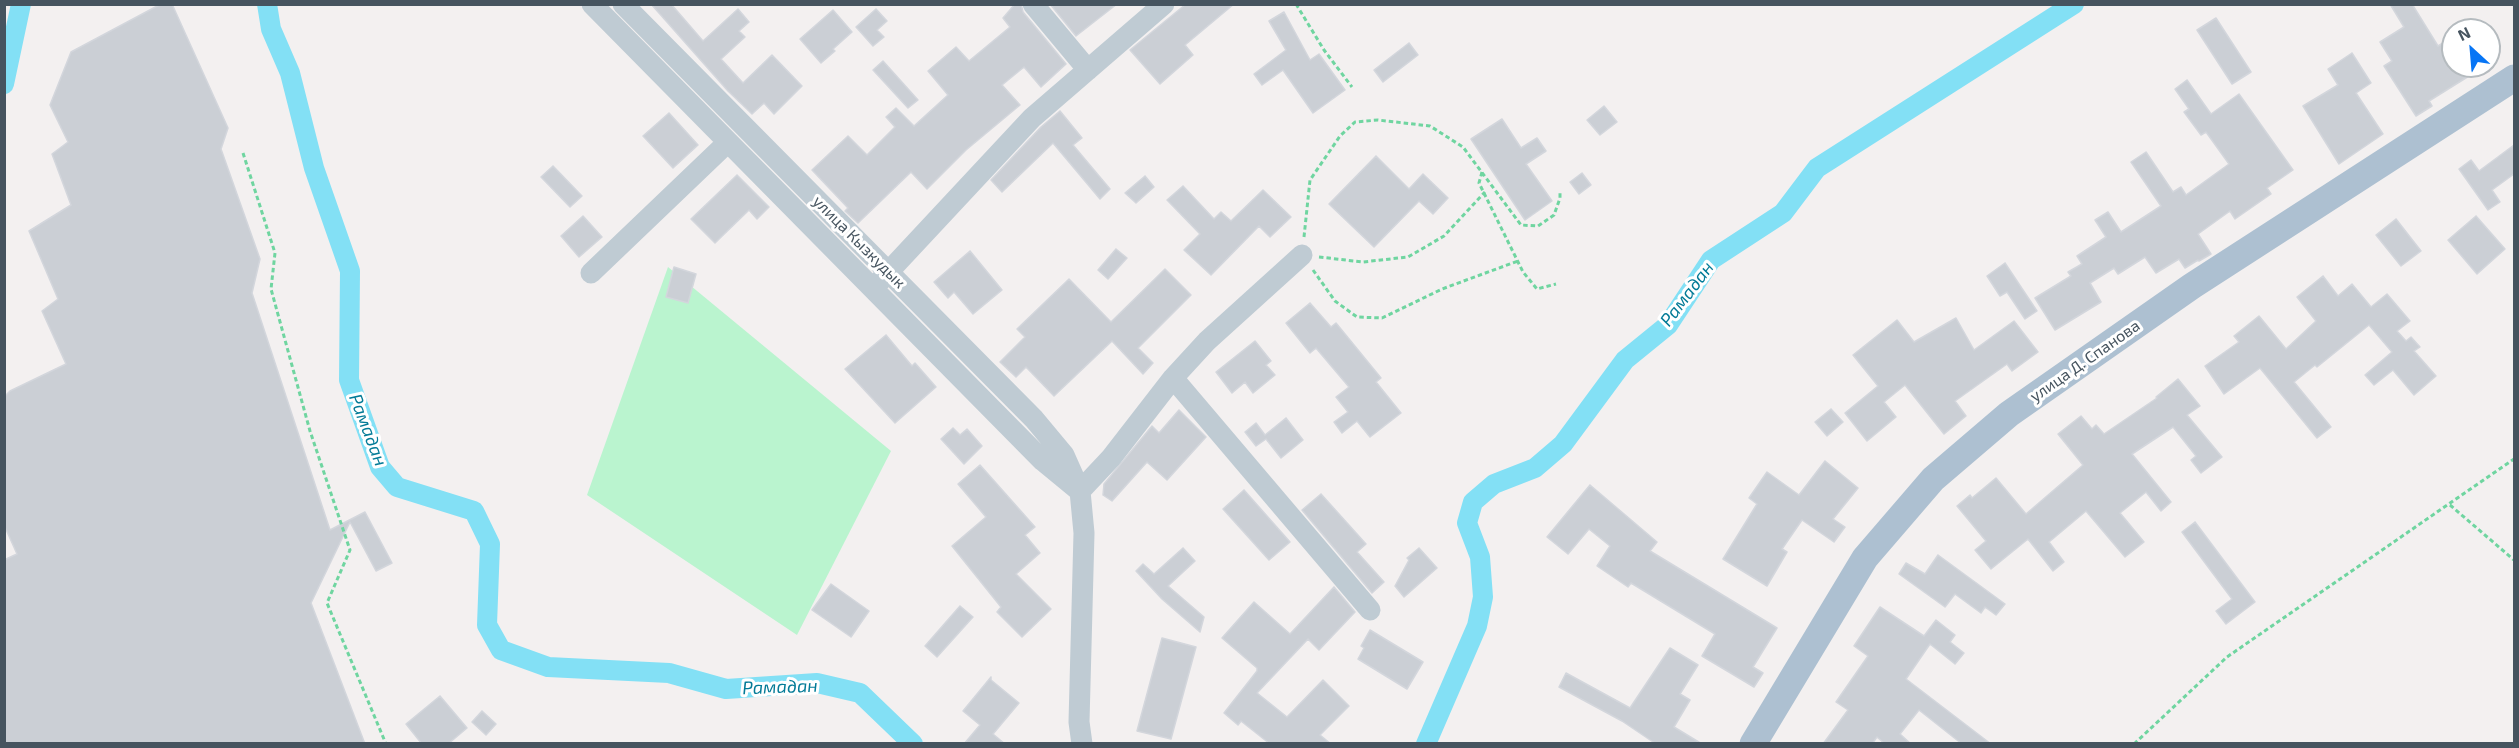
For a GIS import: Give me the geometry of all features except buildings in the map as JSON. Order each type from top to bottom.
[{"type":"main road","name":"улица Д. Спанова","points":[[1753,744],[1865,558],[1933,479],[2009,414],[2182,293],[2514,78]]},
{"type":"street","points":[[592,4],[1043,461],[1080,491],[1111,458],[1173,378],[1207,341],[1302,255]]},
{"type":"street","name":"улица Кызкудык","points":[[623,4],[1034,419],[1064,455],[1080,491],[1084,533],[1079,722],[1082,744]]},
{"type":"street","points":[[1033,4],[1088,70]]},
{"type":"street","points":[[873,289],[887,271],[1032,118],[1164,4]]},
{"type":"street","points":[[678,92],[694,76]]},
{"type":"street","points":[[591,273],[728,142]]},
{"type":"street","points":[[1173,378],[1370,610]]},
{"type":"path","points":[[1296,4],[1324,50],[1352,87]]},
{"type":"path","points":[[1518,261],[1442,289],[1382,318],[1357,316],[1335,301],[1302,255],[1310,180],[1340,136],[1354,122],[1378,120],[1430,126],[1463,147],[1521,225],[1538,226],[1554,215],[1560,191]]},
{"type":"path","points":[[243,153],[275,253],[271,289],[310,431],[350,550],[327,603],[386,744]]},
{"type":"path","points":[[1482,172],[1479,183],[1523,272],[1537,289],[1556,284]]},
{"type":"path","points":[[1302,255],[1363,262],[1408,257],[1444,236],[1485,192]]},
{"type":"path","points":[[2134,744],[2227,657],[2514,459]]},
{"type":"path","points":[[2450,505],[2514,560]]},
{"type":"green space","points":[[668,267],[891,451],[797,635],[587,495]]},
{"type":"waterway","name":"Рамадан","points":[[4,84],[21,4]]},
{"type":"waterway","name":"Рамадан","points":[[267,4],[271,29],[290,73],[314,168],[350,271],[349,380],[380,467],[397,487],[474,511],[490,544],[487,625],[501,650],[548,667],[669,673],[726,689],[817,683],[860,693],[913,744]]},
{"type":"waterway","name":"Рамадан","points":[[1426,744],[1477,626],[1483,597],[1480,557],[1467,523],[1473,502],[1494,484],[1535,468],[1563,444],[1625,360],[1668,325],[1711,260],[1783,213],[1817,168],[2074,4]]}]
